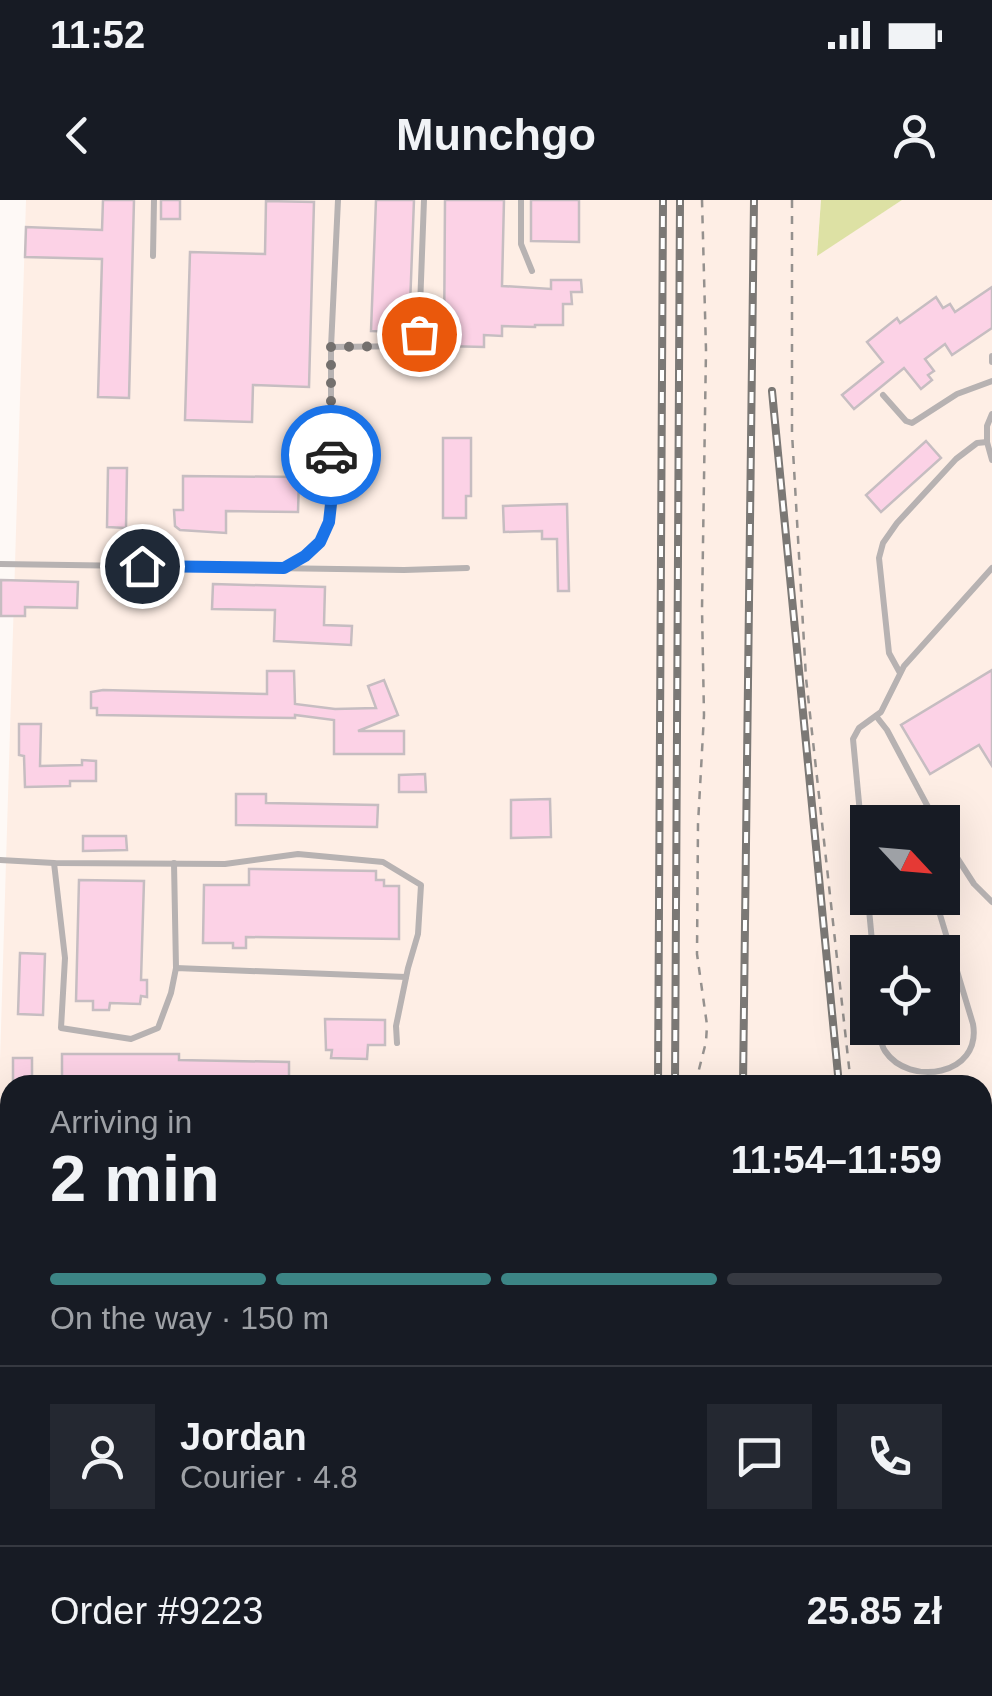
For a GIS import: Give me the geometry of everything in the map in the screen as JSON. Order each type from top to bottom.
[{"type":"lane","points":[[153,256],[154,200]]},
{"type":"lane","points":[[284,568],[320,542],[329,522],[338,200]]},
{"type":"lane","points":[[331,347],[414,346],[417,342],[424,200]]},
{"type":"lane","points":[[521,200],[521,244],[532,272]]},
{"type":"lane","points":[[883,396],[906,422],[912,423],[957,394],[992,381]]},
{"type":"lane","points":[[992,414],[987,426],[992,460]]},
{"type":"lane","points":[[900,673],[889,653],[879,558],[883,543],[896,523],[956,459],[976,444],[987,442]]},
{"type":"lane","points":[[0,564],[467,568]]},
{"type":"lane","points":[[870,935],[853,739],[858,728],[876,716],[887,701],[900,673],[992,568]]},
{"type":"lane","points":[[876,716],[927,805]]},
{"type":"lane","points":[[0,860],[226,864],[298,854],[383,862],[422,885],[418,934],[396,1026],[397,1043]]},
{"type":"lane","points":[[54,862],[65,958],[61,1028],[132,1039],[158,1028],[171,993],[176,968],[174,863]]},
{"type":"lane","points":[[960,862],[992,902]]},
{"type":"lane","points":[[176,968],[406,977]]},
{"type":"lane","points":[[884,1045],[885,1052],[912,1070],[953,1068],[962,1062],[976,1038],[960,980]]},
{"type":"path","points":[[698,1075],[707,1025],[697,954],[704,715],[706,350],[702,200]]},
{"type":"path","points":[[792,200],[792,433],[806,678],[850,1075]]},
{"type":"shaded area","points":[[26,200],[821,200],[817,255],[902,200],[992,200],[992,1075],[0,1075]]},
{"type":"green space","points":[[821,200],[902,200],[817,256]]},
{"type":"building","points":[[103,200],[134,200],[129,398],[98,397],[102,259],[25,257],[26,227],[102,230]]},
{"type":"building","points":[[161,200],[180,200],[180,219],[161,219]]},
{"type":"building","points":[[376,200],[414,200],[409,332],[371,331]]},
{"type":"building","points":[[445,200],[504,200],[502,286],[551,289],[551,280],[581,280],[582,292],[571,292],[572,304],[563,304],[563,325],[502,326],[502,336],[484,335],[484,347],[444,346]]},
{"type":"building","points":[[531,200],[579,200],[579,242],[531,241]]},
{"type":"building","points":[[266,201],[314,202],[309,387],[253,385],[252,422],[185,420],[190,252],[265,254]]},
{"type":"building","points":[[992,287],[992,328],[952,355],[945,344],[925,359],[934,371],[928,375],[932,380],[921,389],[904,368],[854,409],[842,395],[883,362],[867,342],[897,318],[900,323],[936,297],[943,308],[950,304],[955,312]]},
{"type":"building","points":[[443,438],[471,438],[471,496],[466,496],[466,518],[443,518]]},
{"type":"building","points":[[926,441],[941,458],[881,512],[866,495]]},
{"type":"building","points":[[108,468],[127,468],[126,528],[107,527]]},
{"type":"building","points":[[183,476],[299,477],[298,512],[226,511],[226,533],[180,530],[175,526],[174,510],[183,510]]},
{"type":"building","points":[[567,504],[569,591],[558,591],[557,539],[542,539],[542,531],[504,532],[503,506]]},
{"type":"building","points":[[1,580],[78,582],[77,608],[25,607],[25,616],[1,616]]},
{"type":"building","points":[[213,584],[325,587],[324,625],[352,626],[351,645],[274,641],[275,610],[212,609]]},
{"type":"building","points":[[992,670],[992,766],[979,745],[930,774],[901,725]]},
{"type":"building","points":[[267,671],[294,671],[295,704],[335,709],[376,708],[368,686],[384,680],[398,715],[358,731],[404,731],[404,754],[334,754],[334,720],[295,715],[97,715],[97,708],[91,708],[91,692],[103,690],[267,694]]},
{"type":"building","points":[[19,724],[41,724],[40,766],[96,761],[96,781],[25,787]]},
{"type":"building","points":[[425,774],[426,792],[399,792],[399,775]]},
{"type":"building","points":[[236,794],[266,794],[266,803],[378,805],[377,827],[236,825]]},
{"type":"building","points":[[550,799],[551,837],[511,838],[511,800]]},
{"type":"building","points":[[83,836],[126,836],[127,850],[83,851]]},
{"type":"building","points":[[249,869],[376,871],[376,880],[384,880],[384,886],[399,886],[399,939],[246,937],[246,948],[233,948],[233,943],[203,943],[204,885],[249,885]]},
{"type":"building","points":[[79,880],[144,881],[141,980],[147,980],[147,997],[141,996],[140,1004],[110,1003],[109,1010],[93,1010],[93,1001],[76,1001]]},
{"type":"building","points":[[20,953],[45,954],[43,1015],[18,1014]]},
{"type":"building","points":[[325,1019],[385,1020],[385,1045],[368,1045],[367,1059],[331,1058],[332,1050],[326,1050]]},
{"type":"building","points":[[62,1054],[179,1054],[179,1060],[289,1062],[289,1075],[62,1075]]},
{"type":"building","points":[[13,1058],[32,1058],[32,1075],[13,1075]]},
{"type":"railway","points":[[658,1075],[663,200]]},
{"type":"railway","points":[[675,1075],[680,200]]},
{"type":"railway","points":[[743,1075],[754,200]]},
{"type":"railway","points":[[772,391],[838,1075]]},
{"type":"way so far","points":[[331,455],[331,347],[414,346],[419,334]]},
{"type":"route","points":[[142,566],[284,568],[305,556],[320,542],[329,522],[331,455]]}]
